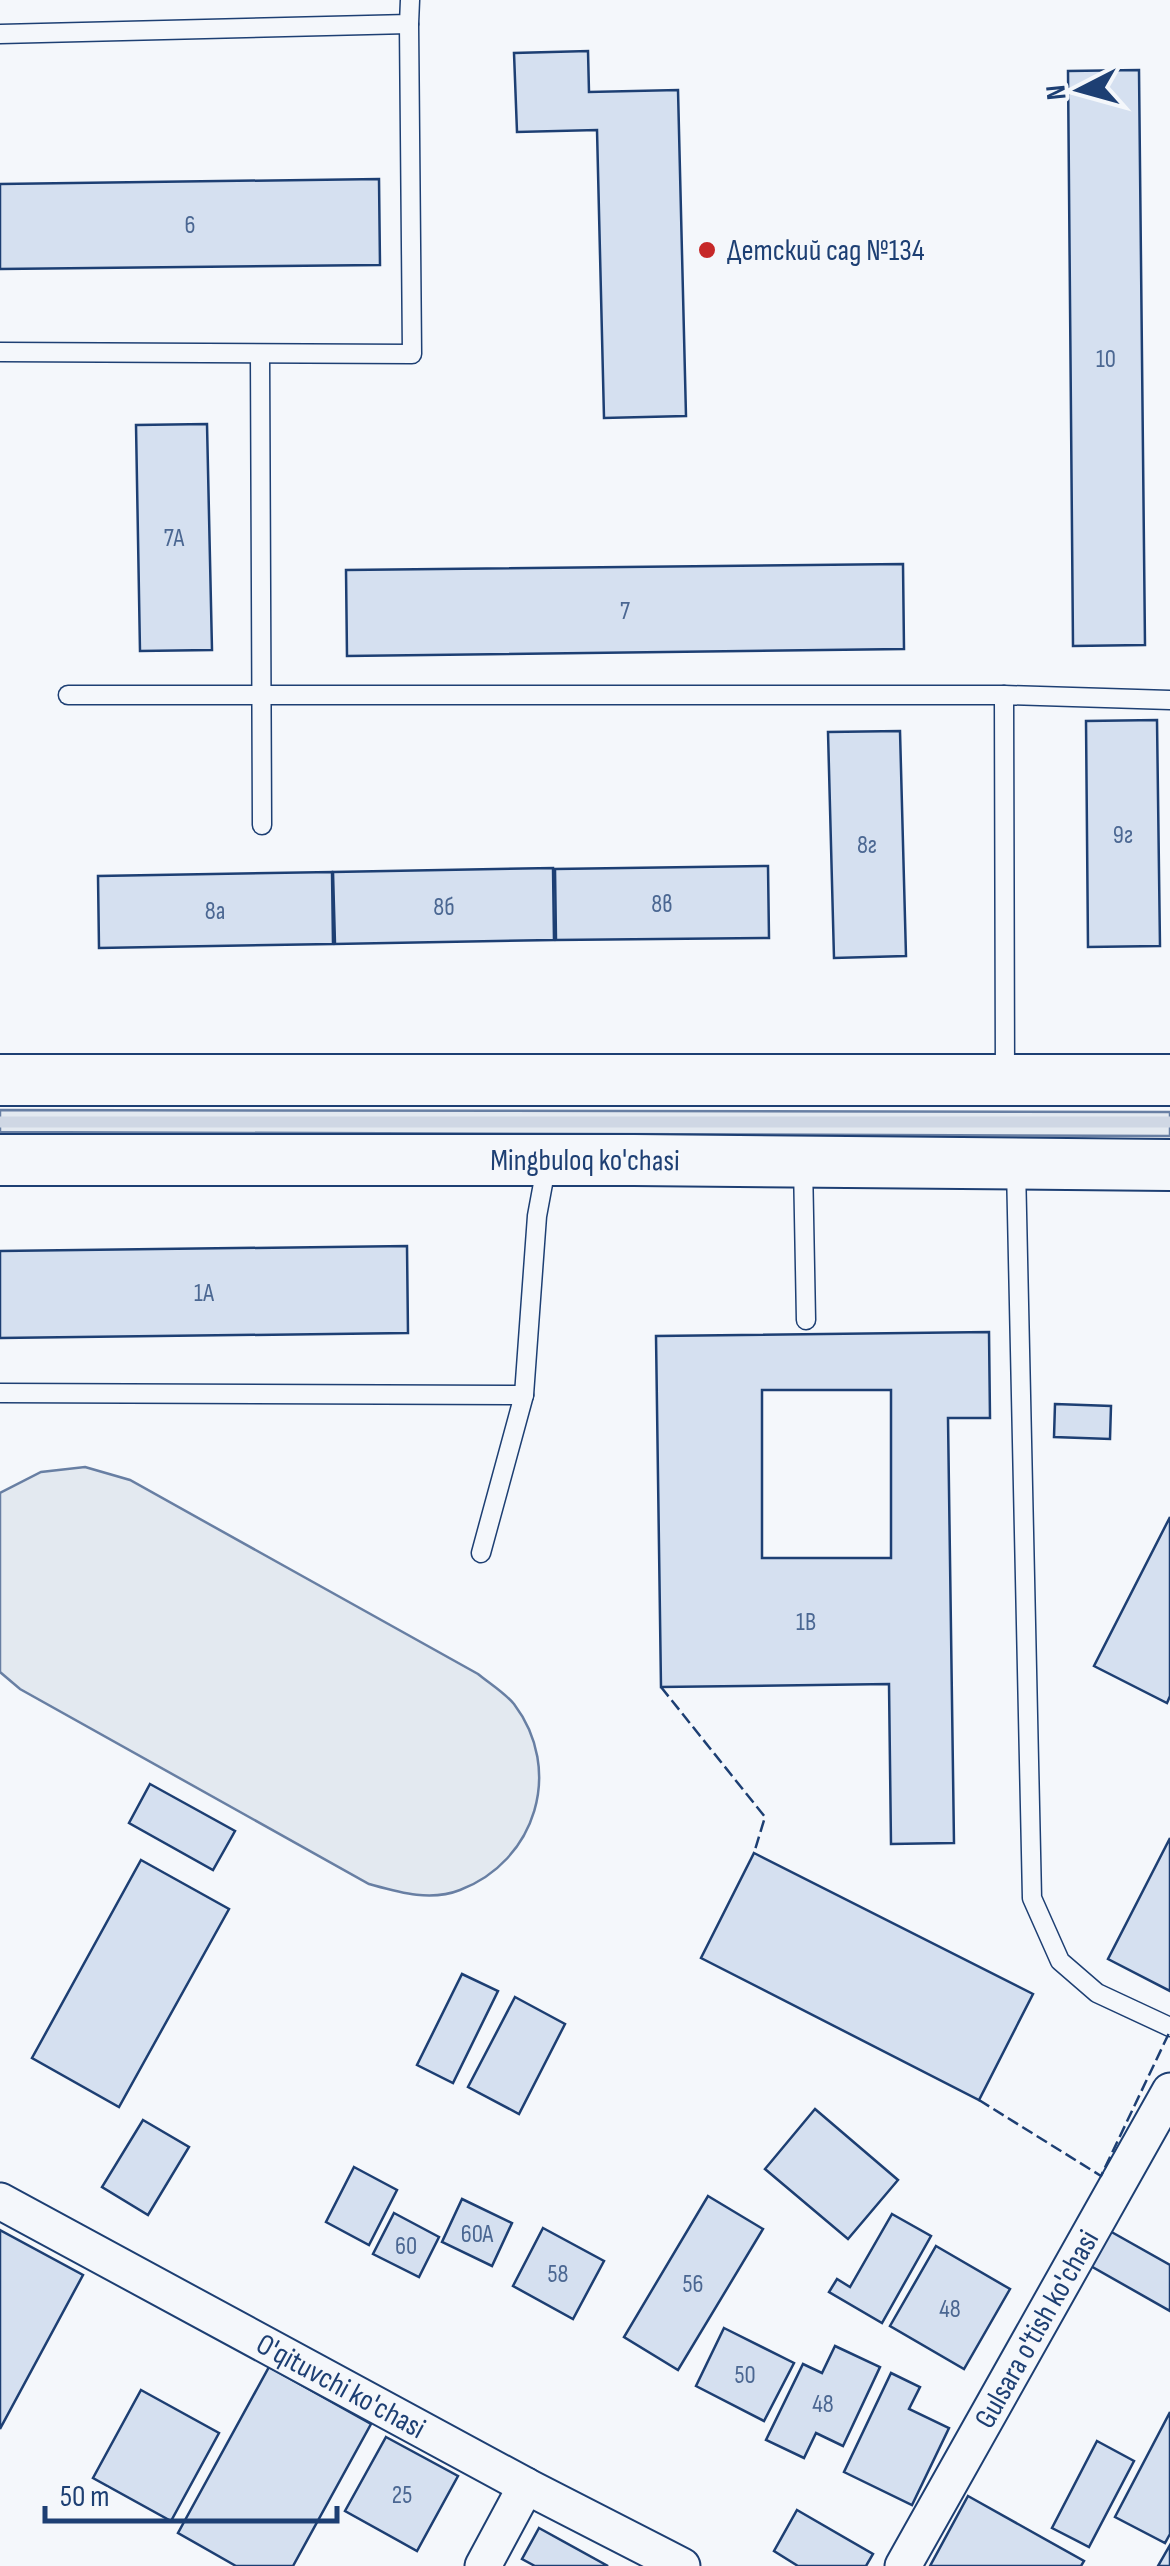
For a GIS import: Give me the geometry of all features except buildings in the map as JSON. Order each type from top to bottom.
[{"type":"main road","points":[[0,1080],[1170,1080]]},
{"type":"main road","name":"Mingbuloq ko'chasi","points":[[0,1160],[634,1160],[1170,1166]]},
{"type":"street","name":"Gulsara o'tish ko'chasi","points":[[903,2566],[1170,2091]]},
{"type":"street","name":"O'qituvchi ko'chasi","points":[[0,2201],[526,2486],[682,2566]]},
{"type":"street","points":[[482,2566],[526,2486]]},
{"type":"lane","points":[[0,352],[412,354],[410,0]]},
{"type":"lane","points":[[0,34],[409,24]]},
{"type":"lane","points":[[260,354],[262,825]]},
{"type":"lane","points":[[68,695],[1004,696],[1170,700]]},
{"type":"lane","points":[[1004,696],[1005,1080]]},
{"type":"lane","points":[[481,1553],[524,1395],[537,1216],[548,1162]]},
{"type":"lane","points":[[803,1164],[806,1320]]},
{"type":"lane","points":[[1016,1164],[1032,1898],[1060,1961],[1097,1992],[1170,2028]]},
{"type":"lane","points":[[0,1392],[524,1395]]},
{"type":"shaded area","points":[[0,1110],[1170,1112],[1170,1136],[0,1132]]},
{"type":"shaded area","points":[[85,1467],[130,1480],[478,1674],[506,1696],[529,1730],[539,1784],[524,1836],[508,1858],[486,1876],[449,1894],[414,1894],[369,1884],[20,1689],[0,1672],[0,1493],[41,1472]]},
{"type":"waterway","points":[[0,1122],[1170,1122]]},
{"type":"fence","points":[[661,1687],[765,1817],[754,1853]]},
{"type":"fence","points":[[979,2100],[1101,2176],[1170,2031]]},
{"type":"place","name":"Детский сад №134","points":[[707,250]]}]
